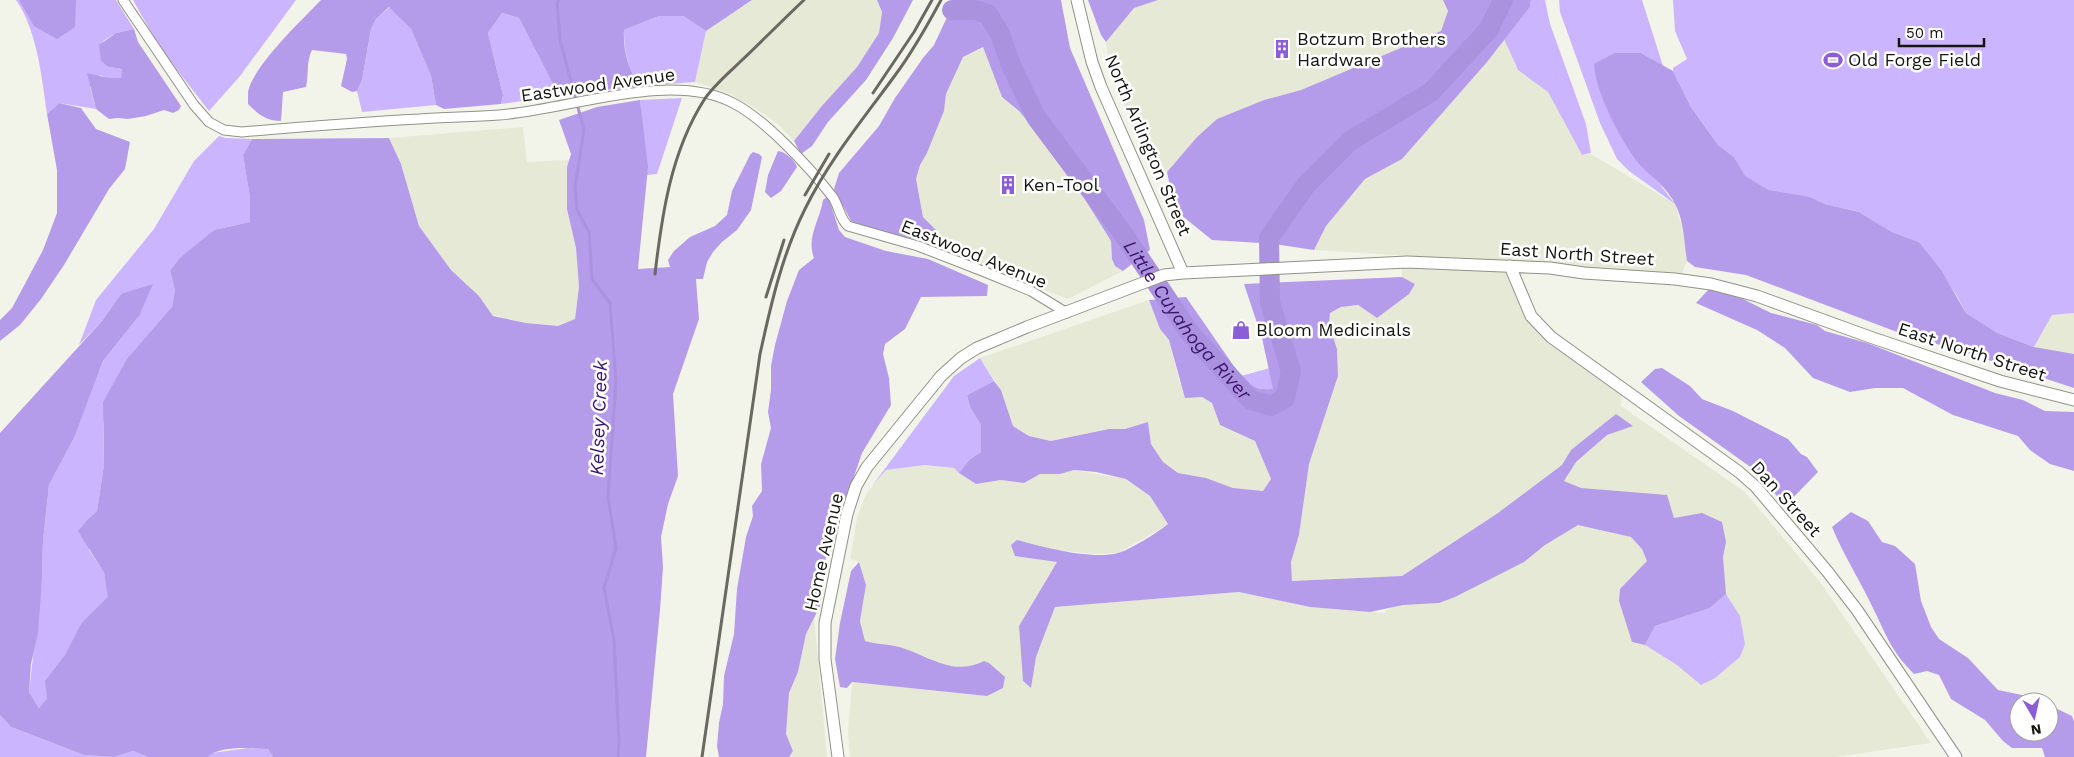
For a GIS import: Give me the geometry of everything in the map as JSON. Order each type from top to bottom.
[{"type":"street","name":"Eastwood Avenue","points":[[123,0],[194,105],[210,122],[224,130],[242,132],[500,115],[674,90],[691,90],[719,96],[758,118],[799,159],[834,197],[844,222],[848,226],[918,246],[985,272],[1031,291],[1067,313]]},
{"type":"street","name":"North Arlington Street","points":[[1077,0],[1092,62],[1101,87],[1183,273]]},
{"type":"street","name":"East North Street","points":[[1067,313],[1164,275],[1183,273],[1407,262],[1510,266],[1675,279],[1721,286],[1758,296],[1967,370],[2074,400]]},
{"type":"street","name":"Dan Street","points":[[1510,266],[1531,316],[1551,337],[1739,472],[1756,487],[1827,571],[1857,610],[1956,757]]},
{"type":"street","name":"Home Avenue","points":[[838,757],[825,659],[825,632],[828,605],[842,532],[856,486],[882,447],[953,364],[977,348],[1067,313]]},
{"type":"shaded area","points":[[16,0],[116,0],[134,29],[116,33],[103,41],[109,67],[123,69],[121,78],[109,79],[100,75],[90,87],[96,109],[59,103],[47,114],[41,70],[34,40],[29,25]]},
{"type":"shaded area","points":[[19,0],[76,0],[75,27],[57,39],[34,26]]},
{"type":"shaded area","points":[[133,0],[296,0],[240,76],[209,111],[160,48]]},
{"type":"shaded area","points":[[321,0],[752,0],[706,31],[683,16],[659,16],[624,30],[624,45],[627,59],[632,73],[640,86],[559,96],[519,18],[502,13],[488,33],[503,95],[501,104],[444,109],[436,105],[431,76],[411,29],[389,7],[376,19],[371,29],[362,80],[357,91],[352,92],[341,86],[347,59],[346,54],[312,50],[309,59],[306,87],[283,92],[281,121],[276,121],[259,114],[248,104],[248,92],[252,81],[279,44]]},
{"type":"shaded area","points":[[753,0],[877,0],[882,12],[879,33],[857,67],[794,141],[778,124],[753,107],[730,94],[695,82],[706,31]]},
{"type":"shaded area","points":[[877,0],[913,0],[893,38],[866,80],[828,122],[812,146],[801,154],[794,141],[857,67],[879,33],[882,12]]},
{"type":"shaded area","points":[[955,0],[1061,0],[1070,48],[1144,220],[1150,250],[1123,271],[1115,266],[1112,259],[1111,241],[1061,161],[1019,111],[1002,97],[983,47],[963,57],[946,94],[944,111],[927,153],[920,165],[916,179],[923,217],[937,231],[934,242],[882,234],[851,221],[834,189],[839,173],[879,126],[895,98],[934,45]]},
{"type":"shaded area","points":[[1088,0],[1158,0],[1134,8],[1106,42],[1101,35]]},
{"type":"shaded area","points":[[1158,0],[1443,0],[1448,11],[1441,31],[1301,90],[1264,100],[1217,119],[1197,137],[1167,172],[1146,162],[1110,68],[1106,42],[1134,8]]},
{"type":"shaded area","points":[[1443,0],[1531,0],[1530,7],[1487,62],[1402,159],[1365,179],[1326,226],[1314,250],[1274,244],[1212,240],[1175,210],[1167,172],[1197,137],[1217,119],[1264,100],[1301,90],[1441,31],[1448,11]]},
{"type":"shaded area","points":[[1531,0],[1545,0],[1550,24],[1586,124],[1591,153],[1582,155],[1548,92],[1518,70],[1504,39],[1530,7]]},
{"type":"shaded area","points":[[1559,0],[1642,0],[1663,66],[1641,53],[1641,165],[1658,182],[1675,204],[1629,171],[1617,159],[1600,123],[1560,12]]},
{"type":"shaded area","points":[[1673,0],[2074,0],[2074,313],[2052,315],[2034,347],[1996,333],[1966,313],[1957,296],[1919,242],[1892,232],[1859,212],[1825,204],[1810,197],[1777,241],[1734,157],[1718,145],[1691,107],[1673,71],[1673,68],[1687,59],[1675,31]]},
{"type":"shaded area","points":[[390,7],[411,29],[431,76],[436,105],[362,112],[357,91],[362,80],[371,29],[376,19]]},
{"type":"shaded area","points":[[502,13],[519,18],[559,96],[501,104],[503,95],[488,33]]},
{"type":"shaded area","points":[[659,16],[683,16],[706,31],[695,82],[640,86],[632,73],[627,60],[624,30]]},
{"type":"shaded area","points":[[134,29],[138,42],[181,106],[179,110],[173,113],[164,110],[128,119],[109,119],[96,109],[87,73],[109,78],[121,78],[122,69],[109,67],[101,61],[99,45],[116,33]]},
{"type":"shaded area","points":[[1504,39],[1516,67],[1548,92],[1582,155],[1591,154],[1675,204],[1682,227],[1687,261],[1682,273],[1314,250],[1326,226],[1365,179],[1402,159],[1487,62]]},
{"type":"shaded area","name":"Ken-Tool","points":[[983,47],[1002,97],[1019,111],[1061,161],[1111,241],[1112,259],[1116,266],[1123,271],[1068,299],[974,263],[934,242],[937,231],[923,217],[916,179],[920,165],[944,112],[946,94],[963,57]]},
{"type":"shaded area","points":[[1615,53],[1641,53],[1673,71],[1691,107],[1718,145],[1734,157],[1745,176],[1768,190],[1810,197],[1825,204],[1859,212],[1892,232],[1919,242],[1941,270],[1966,313],[1997,333],[2034,347],[2074,354],[2074,388],[1897,332],[1746,275],[1695,267],[1687,261],[1682,224],[1675,204],[1668,193],[1642,167],[1627,147],[1604,103],[1595,75],[1594,64]]},
{"type":"shaded area","points":[[682,98],[657,174],[647,175],[640,100]]},
{"type":"shaded area","points":[[640,100],[648,167],[638,269],[670,267],[668,260],[674,251],[690,237],[715,226],[727,215],[732,191],[750,155],[753,152],[762,157],[751,210],[737,230],[713,252],[707,262],[703,279],[696,279],[699,319],[673,394],[678,476],[668,504],[661,537],[663,567],[646,757],[273,757],[268,749],[245,748],[228,749],[213,753],[208,757],[148,757],[133,751],[114,757],[84,755],[11,727],[0,715],[0,433],[102,321],[121,294],[153,284],[139,316],[103,361],[75,436],[49,485],[43,541],[38,633],[31,664],[29,692],[39,708],[47,698],[45,681],[65,655],[82,622],[108,597],[104,573],[78,531],[97,511],[104,465],[103,402],[127,359],[172,307],[175,290],[170,271],[180,258],[214,230],[250,222],[250,198],[243,155],[252,139],[389,138],[401,164],[419,226],[451,270],[479,296],[493,316],[526,323],[558,326],[575,319],[579,287],[576,248],[567,209],[567,167],[571,154],[559,120],[597,107]]},
{"type":"shaded area","points":[[59,103],[81,108],[96,129],[130,142],[125,169],[109,189],[64,265],[41,299],[20,325],[0,341],[0,320],[12,308],[43,250],[57,213],[57,170],[47,114]]},
{"type":"shaded area","points":[[523,127],[527,162],[569,160],[567,167],[567,209],[576,248],[579,287],[575,319],[558,326],[526,323],[493,315],[479,296],[451,270],[419,226],[401,164],[389,138]]},
{"type":"shaded area","points":[[219,136],[252,139],[243,155],[250,198],[250,222],[214,230],[170,271],[175,290],[172,307],[103,422],[104,465],[97,511],[89,518],[89,550],[104,573],[109,597],[82,622],[47,698],[39,708],[29,692],[42,579],[43,541],[49,485],[75,436],[103,361],[139,316],[121,294],[102,321],[79,345],[96,300],[154,229],[194,161]]},
{"type":"shaded area","points":[[778,151],[789,156],[797,167],[781,191],[771,198],[765,192],[768,175]]},
{"type":"shaded area","points":[[828,196],[839,230],[845,237],[886,251],[928,259],[988,285],[987,296],[921,297],[905,329],[885,344],[883,354],[889,378],[891,405],[862,453],[849,491],[833,518],[833,540],[824,563],[824,581],[820,606],[806,634],[798,672],[789,693],[786,734],[793,751],[789,757],[719,757],[717,746],[723,704],[724,676],[734,634],[737,589],[746,537],[753,516],[752,506],[762,491],[761,464],[771,428],[768,412],[771,390],[771,366],[775,345],[787,301],[799,270],[814,258],[812,250],[813,236],[823,200]]},
{"type":"shaded area","points":[[1402,263],[1510,266],[1531,316],[1622,386],[1621,406],[1745,492],[1820,582],[1931,743],[1836,757],[850,757],[848,731],[852,682],[987,696],[977,669],[947,676],[929,658],[895,646],[865,641],[860,621],[866,585],[859,562],[850,559],[857,518],[866,494],[886,470],[925,465],[955,468],[959,473],[976,484],[1001,480],[1024,483],[1040,474],[1060,474],[1074,470],[1126,479],[1150,496],[1169,524],[1118,553],[1093,554],[1056,550],[1017,540],[1015,556],[1057,562],[1019,626],[1023,681],[1031,688],[1036,657],[1055,607],[1239,592],[1310,607],[1384,613],[1493,516],[1402,576],[1292,581],[1291,562],[1299,535],[1309,464],[1338,376],[1337,349],[1329,324],[1330,313],[1341,307],[1358,305],[1377,318],[1415,284],[1402,277]]},
{"type":"shaded area","points":[[1402,277],[1415,284],[1409,294],[1377,318],[1358,305],[1341,307],[1330,313],[1329,324],[1337,349],[1338,376],[1309,464],[1299,535],[1291,562],[1292,581],[1402,576],[1498,513],[1562,465],[1571,450],[1616,414],[1633,426],[1607,435],[1576,462],[1564,481],[1581,488],[1667,495],[1674,518],[1702,513],[1722,522],[1726,542],[1723,557],[1726,594],[1710,608],[1655,626],[1645,645],[1632,642],[1619,601],[1620,589],[1647,561],[1642,549],[1631,537],[1578,525],[1545,545],[1524,562],[1455,597],[1439,603],[1403,605],[1370,612],[1310,607],[1239,592],[1055,607],[1036,657],[1031,688],[1023,681],[1019,626],[1057,562],[1015,556],[1011,545],[1017,540],[1067,552],[1107,555],[1129,548],[1168,524],[1150,496],[1126,479],[1096,472],[1074,470],[1060,474],[1040,474],[1024,483],[1001,480],[976,484],[959,473],[969,460],[981,452],[981,425],[970,407],[967,395],[994,381],[1001,390],[1013,426],[1029,436],[1051,441],[1109,429],[1125,429],[1148,422],[1151,444],[1163,462],[1178,473],[1206,478],[1233,488],[1263,491],[1271,479],[1255,441],[1220,425],[1212,403],[1202,397],[1185,398],[1169,340],[1160,329],[1149,300],[1186,297],[1240,375],[1255,387],[1273,389],[1262,338],[1244,284]]},
{"type":"shaded area","points":[[1709,289],[1743,299],[1771,313],[1817,325],[1825,331],[1867,343],[1995,393],[2023,400],[2045,411],[2074,412],[2074,471],[2050,464],[2030,450],[2018,436],[1953,415],[1903,388],[1875,388],[1850,392],[1813,378],[1785,348],[1757,330],[1696,303]]},
{"type":"shaded area","points":[[1149,300],[1160,329],[1169,340],[1180,384],[1212,403],[1220,425],[1255,441],[1271,479],[1263,491],[1233,488],[1206,478],[1178,473],[1163,462],[1151,444],[1148,422],[1125,429],[1109,429],[1051,441],[1029,436],[1013,426],[1001,390],[980,358]]},
{"type":"shaded area","points":[[2074,313],[2074,357],[2034,347],[2052,315]]},
{"type":"shaded area","points":[[980,358],[994,381],[967,395],[970,407],[981,425],[981,452],[969,460],[959,473],[954,468],[925,465],[886,470],[872,486],[954,376]]},
{"type":"shaded area","points":[[1270,368],[1274,389],[1256,387],[1248,383],[1241,376]]},
{"type":"shaded area","points":[[1662,368],[1690,386],[1702,399],[1733,411],[1788,439],[1801,454],[1807,457],[1818,472],[1784,507],[1763,476],[1679,416],[1641,382],[1655,369]]},
{"type":"shaded area","points":[[1851,512],[1868,521],[1882,542],[1895,546],[1915,564],[1921,601],[1931,627],[1939,639],[1968,658],[1998,690],[2009,692],[2009,742],[2059,742],[2059,710],[2072,716],[2074,722],[2074,757],[2045,757],[2042,748],[2012,748],[2003,741],[1985,720],[1951,699],[1939,675],[1927,671],[1914,674],[1899,657],[1889,641],[1832,527]]},
{"type":"shaded area","points":[[859,562],[866,585],[860,621],[865,641],[907,649],[949,666],[972,666],[984,661],[1005,677],[1003,688],[987,696],[852,682],[847,688],[840,687],[835,659],[840,623],[851,571]]},
{"type":"shaded area","points":[[1726,594],[1740,616],[1745,644],[1740,657],[1715,678],[1701,685],[1677,665],[1645,645],[1655,626],[1710,608]]},
{"type":"shaded area","points":[[814,617],[827,757],[789,757],[793,751],[786,734],[789,693],[798,672],[806,634]]},
{"type":"shaded area","points":[[0,715],[11,727],[84,755],[114,757],[0,757]]},
{"type":"shaded area","points":[[248,748],[268,749],[273,757],[208,757],[212,753]]},
{"type":"shaded area","points":[[133,751],[148,757],[114,757]]},
{"type":"waterway","name":"Kelsey Creek","points":[[559,0],[557,2],[560,40],[584,130],[575,187],[577,210],[589,232],[592,279],[610,303],[616,382],[608,497],[616,548],[604,588],[614,640],[619,742],[618,757]]},
{"type":"waterway","name":"Little Cuyahoga River","points":[[952,10],[975,10],[988,14],[1000,34],[1011,65],[1036,117],[1124,235],[1190,333],[1251,400],[1271,406],[1285,398],[1291,371],[1270,302],[1269,238],[1306,185],[1350,141],[1431,92],[1489,29],[1503,0]]},
{"type":"railway","points":[[655,274],[670,184],[683,141],[693,120],[704,100],[717,84],[804,0]]},
{"type":"railway","points":[[873,93],[914,32],[932,0]]},
{"type":"railway","points":[[702,757],[760,354],[773,298],[784,262],[797,226],[814,191],[908,56],[941,0]]},
{"type":"railway","points":[[805,195],[829,154]]},
{"type":"railway","points":[[766,297],[784,240]]},
{"type":"place","name":"Botzum Brothers Hardware","points":[[1282,49]]},
{"type":"place","name":"Old Forge Field","points":[[1833,60]]},
{"type":"place","name":"Ken-Tool","points":[[1008,185]]},
{"type":"place","name":"Bloom Medicinals","points":[[1241,330]]}]
